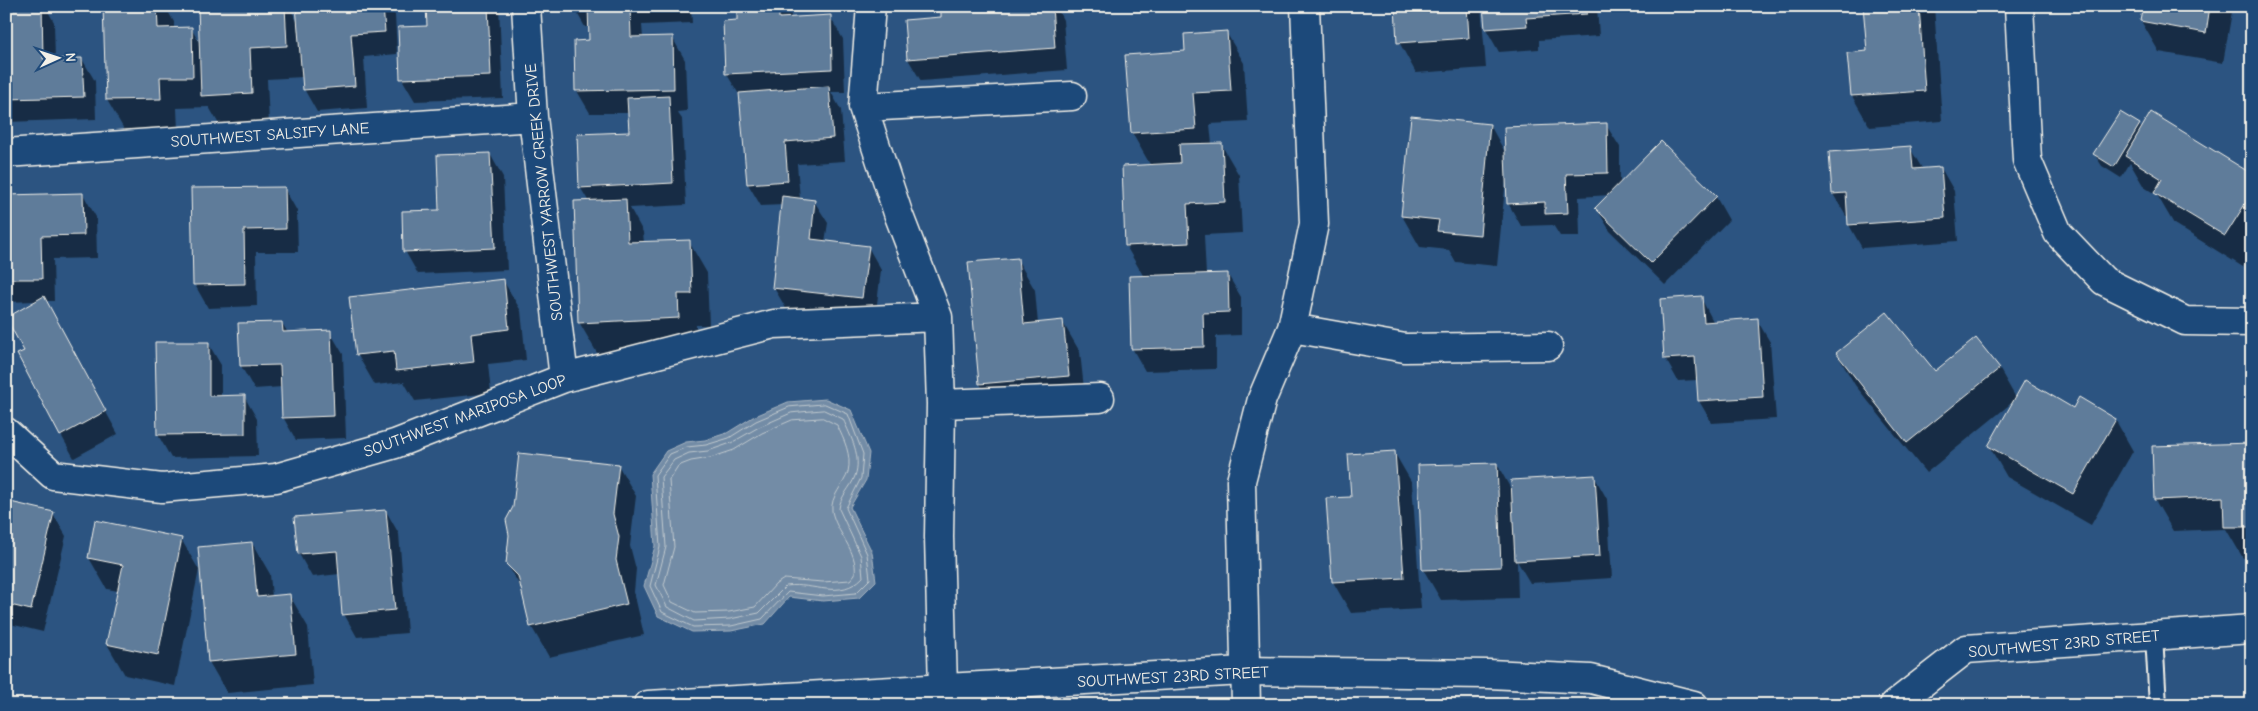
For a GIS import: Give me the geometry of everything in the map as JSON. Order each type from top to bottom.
[{"type":"street","name":"SOUTHWEST YARROW CREEK DRIVE","points":[[526,6],[533,117],[564,378]]},
{"type":"street","points":[[871,6],[863,107],[899,216],[938,317],[941,404],[940,537],[943,689]]},
{"type":"street","points":[[1246,705],[1240,482],[1262,399],[1292,328],[1314,224],[1304,6]]},
{"type":"street","points":[[2019,6],[2027,160],[2058,233],[2104,281],[2186,321],[2252,322]]},
{"type":"street","points":[[863,107],[1072,96]]},
{"type":"street","name":"SOUTHWEST SALSIFY LANE","points":[[6,153],[533,117]]},
{"type":"street","name":"SOUTHWEST MARIPOSA LOOP","points":[[6,432],[53,475],[162,488],[276,478],[395,444],[564,378],[774,324],[938,317]]},
{"type":"street","points":[[1292,328],[1404,348],[1548,346]]},
{"type":"street","points":[[941,404],[1100,398]]},
{"type":"street","name":"SOUTHWEST 23RD STREET","points":[[1894,705],[1966,649],[2252,629]]},
{"type":"street","name":"SOUTHWEST 23RD STREET","points":[[648,705],[1244,672],[1490,674],[1592,679],[1694,705]]},
{"type":"lane","points":[[2154,636],[2158,705]]},
{"type":"water","points":[[826,399],[851,410],[869,453],[866,480],[850,507],[872,552],[876,581],[859,598],[823,601],[789,597],[765,624],[731,631],[692,632],[658,616],[644,586],[655,546],[650,474],[666,451],[686,442],[705,440],[727,433],[753,417],[788,402]]},
{"type":"building","points":[[6,6],[42,6],[43,59],[82,58],[84,97],[6,99]]},
{"type":"building","points":[[103,6],[157,6],[158,28],[192,27],[193,77],[160,77],[161,99],[106,100]]},
{"type":"building","points":[[198,6],[285,6],[287,46],[250,48],[252,93],[201,96]]},
{"type":"building","points":[[296,6],[383,6],[385,32],[351,34],[355,86],[303,90]]},
{"type":"building","points":[[426,6],[488,6],[491,76],[400,79],[398,27],[427,26]]},
{"type":"building","points":[[588,6],[630,6],[631,37],[673,36],[674,89],[575,91],[574,41],[589,40]]},
{"type":"building","points":[[737,6],[779,6],[779,18],[831,15],[832,69],[725,74],[723,21],[737,20]]},
{"type":"building","points":[[941,6],[1052,6],[1055,48],[907,59],[904,20],[941,17]]},
{"type":"building","points":[[1395,6],[1467,6],[1469,38],[1397,43]]},
{"type":"building","points":[[1483,6],[1586,6],[1587,14],[1526,18],[1527,26],[1485,29]]},
{"type":"building","points":[[1863,6],[1919,6],[1925,91],[1851,96],[1847,53],[1867,51]]},
{"type":"building","points":[[2143,6],[2210,6],[2206,33],[2140,21]]},
{"type":"building","points":[[1227,31],[1231,91],[1193,93],[1196,129],[1131,133],[1125,55],[1185,51],[1184,34]]},
{"type":"building","points":[[829,86],[833,138],[785,142],[788,181],[747,184],[739,93]]},
{"type":"building","points":[[669,96],[673,183],[579,188],[577,134],[629,132],[627,98]]},
{"type":"building","points":[[2120,112],[2140,124],[2114,167],[2093,154]]},
{"type":"building","points":[[2151,112],[2252,174],[2252,193],[2225,236],[2154,193],[2162,179],[2125,156]]},
{"type":"building","points":[[1411,116],[1490,124],[1480,235],[1437,231],[1439,220],[1401,216]]},
{"type":"building","points":[[1607,123],[1608,173],[1566,174],[1568,213],[1545,214],[1545,202],[1507,204],[1504,127]]},
{"type":"building","points":[[1661,141],[1717,196],[1651,263],[1595,208]]},
{"type":"building","points":[[1222,143],[1225,202],[1187,204],[1189,243],[1125,246],[1122,166],[1180,163],[1179,144]]},
{"type":"building","points":[[1911,146],[1913,169],[1941,167],[1945,218],[1848,225],[1846,193],[1832,194],[1829,152]]},
{"type":"building","points":[[490,153],[495,248],[403,252],[402,211],[439,210],[437,155]]},
{"type":"building","points":[[285,187],[286,229],[244,230],[245,284],[193,285],[191,188]]},
{"type":"building","points":[[83,193],[84,235],[41,236],[42,279],[6,279],[6,195]]},
{"type":"building","points":[[782,196],[815,200],[811,239],[869,246],[862,298],[772,288]]},
{"type":"building","points":[[626,199],[628,242],[690,240],[692,294],[678,294],[679,318],[578,323],[574,201]]},
{"type":"building","points":[[1018,258],[1024,324],[1063,320],[1069,376],[979,384],[968,262]]},
{"type":"building","points":[[1228,273],[1229,312],[1203,313],[1204,347],[1131,349],[1129,276]]},
{"type":"building","points":[[504,279],[509,329],[471,334],[474,362],[396,371],[394,351],[356,355],[349,297]]},
{"type":"building","points":[[44,296],[106,411],[60,436],[17,354],[24,351],[6,318]]},
{"type":"building","points":[[1702,296],[1704,322],[1758,318],[1763,397],[1698,401],[1695,357],[1664,359],[1660,299]]},
{"type":"building","points":[[1887,312],[1935,371],[1976,338],[2000,368],[1907,443],[1836,353]]},
{"type":"building","points":[[282,322],[283,332],[331,330],[334,416],[282,418],[280,365],[240,366],[238,323]]},
{"type":"building","points":[[155,342],[209,342],[209,396],[245,395],[245,434],[157,435]]},
{"type":"building","points":[[2025,380],[2073,408],[2079,397],[2116,419],[2073,494],[1988,446]]},
{"type":"building","points":[[2252,443],[2252,527],[2224,527],[2223,497],[2154,500],[2152,446]]},
{"type":"building","points":[[1395,451],[1404,578],[1332,582],[1326,498],[1351,497],[1348,454]]},
{"type":"building","points":[[519,453],[619,464],[613,514],[619,537],[616,560],[627,604],[530,627],[518,576],[506,564],[509,535],[506,520],[513,507]]},
{"type":"building","points":[[1497,463],[1501,567],[1422,570],[1418,465]]},
{"type":"building","points":[[1595,475],[1600,556],[1515,561],[1511,480]]},
{"type":"building","points":[[6,501],[54,512],[31,610],[6,604]]},
{"type":"building","points":[[386,510],[395,610],[342,615],[337,551],[298,554],[294,517]]},
{"type":"building","points":[[95,520],[182,538],[158,655],[106,644],[123,565],[88,558]]},
{"type":"building","points":[[252,542],[257,597],[290,594],[296,654],[208,662],[198,547]]}]
